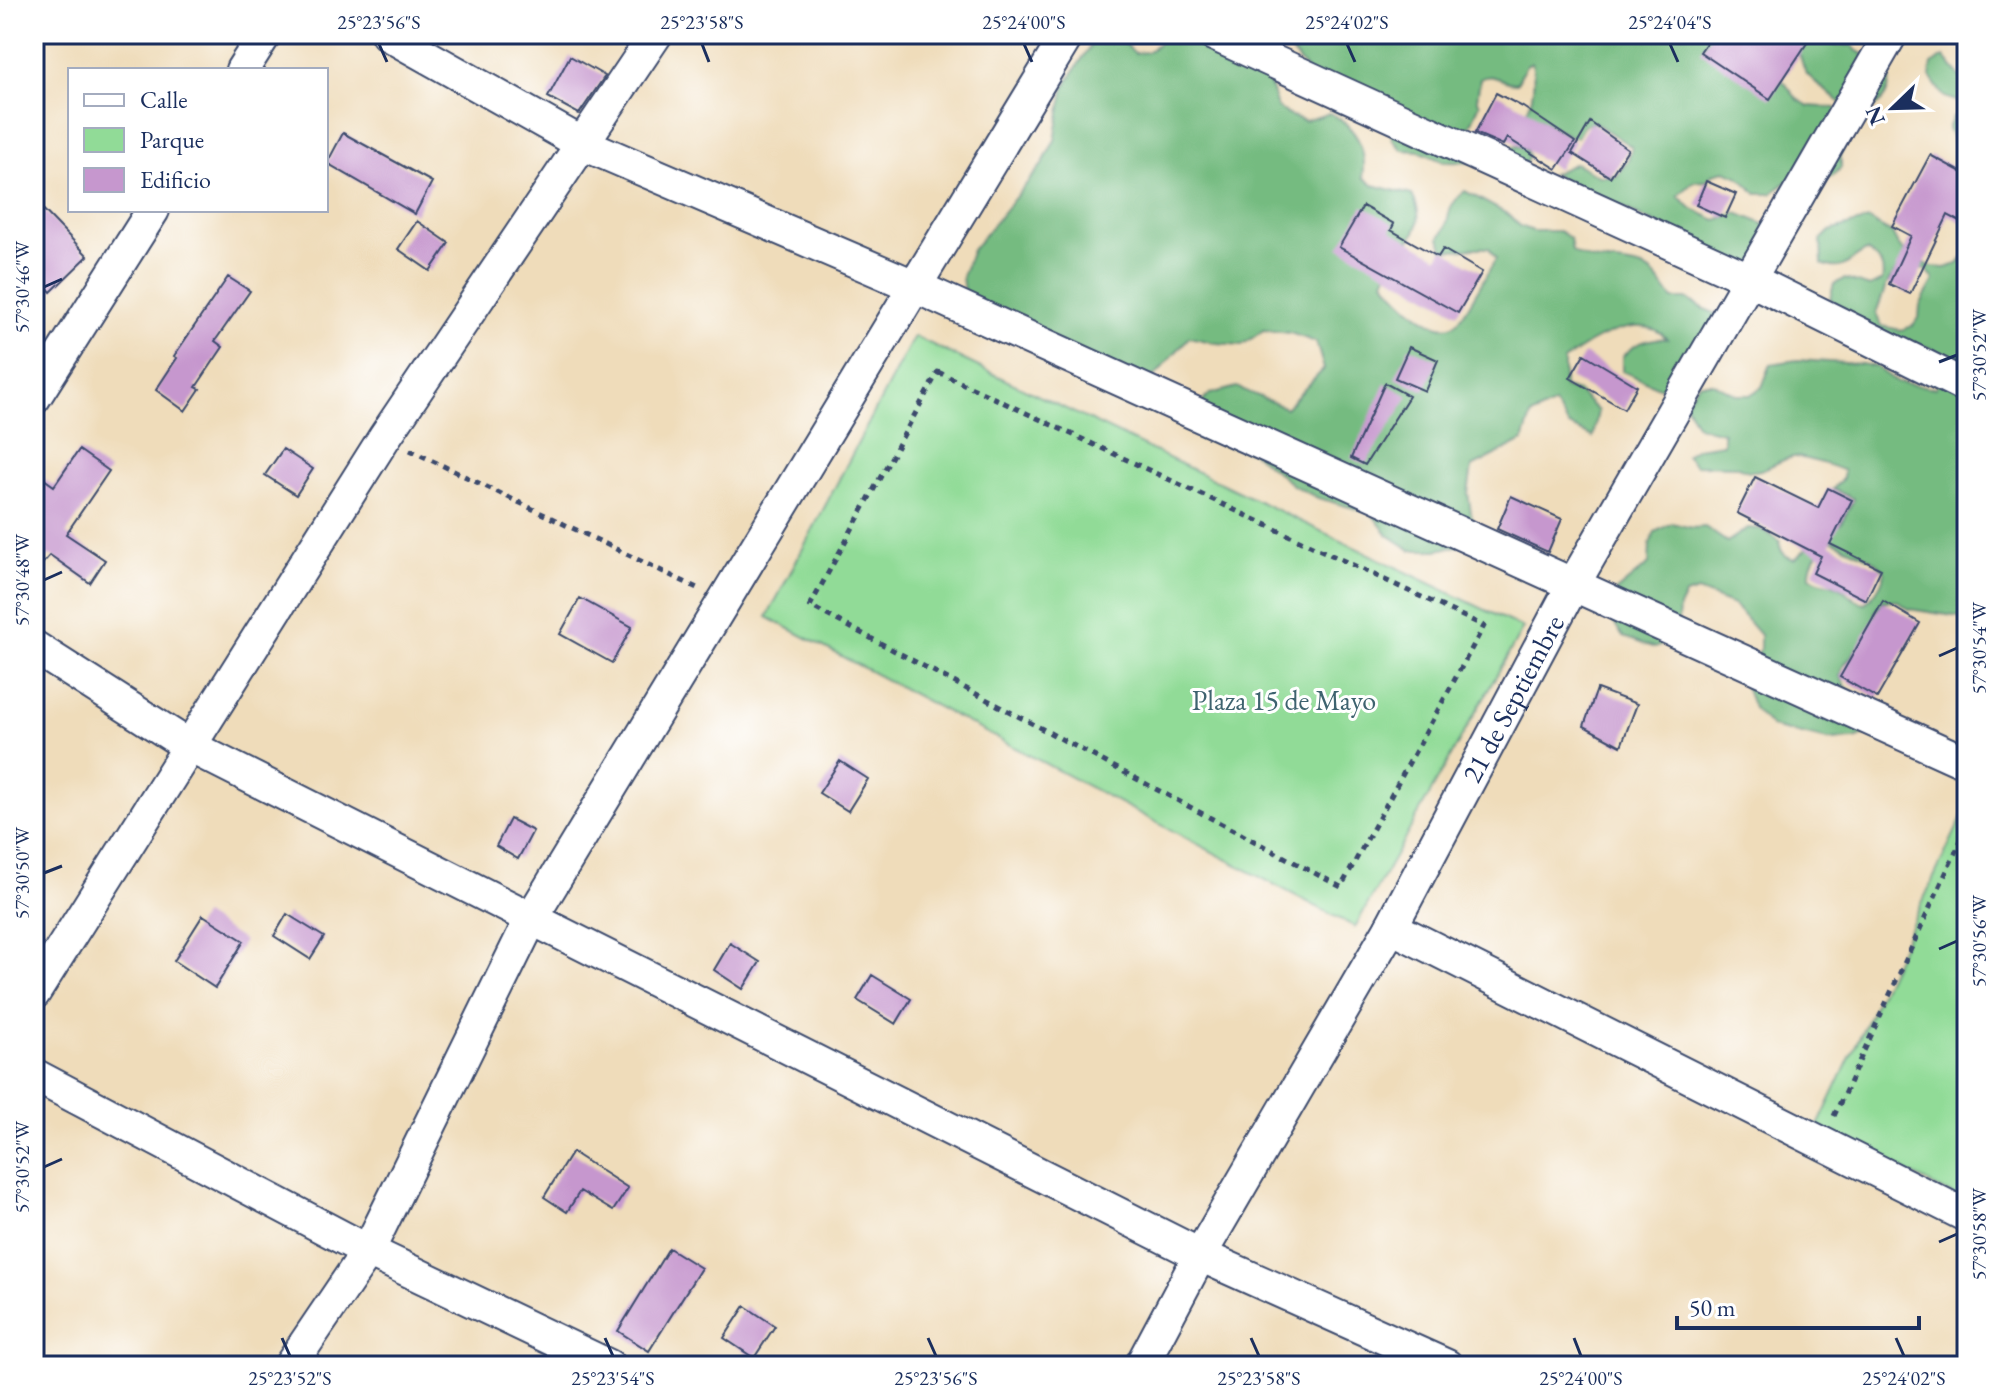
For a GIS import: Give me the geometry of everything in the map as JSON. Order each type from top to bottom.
[{"type":"street","points":[[243,68],[265,34]]},
{"type":"street","points":[[387,34],[581,143],[914,286],[1967,763]]},
{"type":"street","points":[[34,993],[384,438],[656,34]]},
{"type":"street","points":[[290,1366],[368,1251],[532,917],[1068,34]]},
{"type":"street","points":[[1213,34],[1749,279],[1967,387]]},
{"type":"street","name":"21 de Septiembre","points":[[1141,1366],[1200,1255],[1391,927],[1573,585],[1891,34]]},
{"type":"street","points":[[34,398],[152,212]]},
{"type":"street","points":[[34,647],[189,746],[1200,1255],[1447,1366]]},
{"type":"street","points":[[1391,927],[1967,1216]]},
{"type":"street","points":[[34,1075],[368,1251],[609,1366]]},
{"type":"path","points":[[938,372],[1484,626],[1341,887],[810,606],[938,372]]},
{"type":"path","points":[[384,438],[723,601]]},
{"type":"path","points":[[1831,1123],[1967,827]]},
{"type":"green space","points":[[1169,34],[1186,34],[1265,69],[1277,107],[1288,115],[1305,121],[1330,113],[1339,118],[1358,139],[1363,157],[1363,177],[1373,185],[1412,195],[1418,209],[1416,231],[1389,268],[1384,281],[1427,321],[1447,327],[1455,324],[1496,259],[1489,248],[1443,249],[1440,237],[1450,209],[1465,191],[1511,216],[1520,226],[1533,231],[1559,231],[1570,238],[1572,251],[1581,256],[1647,270],[1673,299],[1686,299],[1721,317],[1672,390],[1622,371],[1622,357],[1631,348],[1648,340],[1667,339],[1656,331],[1643,327],[1614,332],[1574,353],[1564,361],[1564,388],[1578,392],[1598,411],[1593,437],[1569,426],[1554,404],[1531,416],[1523,441],[1472,467],[1468,493],[1472,519],[1463,545],[1437,550],[1411,550],[1388,535],[1371,513],[1318,498],[1294,486],[1252,452],[1198,439],[1192,413],[1210,394],[1237,387],[1286,408],[1324,369],[1316,342],[1290,333],[1264,330],[1242,345],[1189,337],[1154,377],[1130,384],[965,303],[962,276],[972,250],[1042,165],[1055,140],[1064,91],[1091,45],[1102,38],[1116,36],[1135,53],[1148,52]]},
{"type":"green space","points":[[1721,34],[1781,78],[1797,99],[1809,106],[1836,108],[1852,129],[1841,154],[1841,168],[1832,177],[1792,178],[1771,194],[1757,194],[1738,176],[1725,171],[1713,174],[1706,181],[1693,182],[1678,196],[1692,209],[1716,220],[1737,213],[1774,228],[1781,252],[1774,280],[1552,174],[1575,163],[1599,176],[1617,176],[1628,160],[1632,147],[1594,122],[1584,125],[1577,137],[1571,137],[1526,111],[1533,88],[1532,62],[1526,65],[1517,83],[1489,76],[1480,79],[1477,99],[1480,104],[1466,135],[1501,148],[1520,146],[1526,150],[1526,163],[1444,162],[1419,151],[1402,150],[1393,140],[1390,127],[1371,117],[1332,109],[1334,103],[1284,43],[1271,40],[1268,35]]},
{"type":"green space","points":[[1810,34],[1837,46],[1852,45],[1857,51],[1889,66],[1889,84],[1884,98],[1873,108],[1856,113],[1828,93],[1808,75],[1794,48]]},
{"type":"green space","points":[[1944,57],[1967,85],[1967,153],[1954,142],[1948,129],[1953,117],[1964,110],[1957,101],[1944,97],[1930,77],[1932,64]]},
{"type":"green space","points":[[1868,220],[1892,233],[1908,255],[1932,267],[1945,268],[1958,264],[1967,254],[1967,618],[1909,609],[1898,601],[1883,601],[1875,612],[1875,626],[1842,668],[1840,676],[1847,688],[1871,702],[1867,734],[1855,739],[1828,740],[1771,727],[1753,708],[1744,684],[1760,649],[1760,635],[1734,605],[1698,591],[1685,595],[1679,607],[1678,621],[1667,643],[1655,648],[1623,637],[1610,616],[1615,592],[1649,564],[1650,544],[1655,532],[1672,523],[1692,528],[1705,527],[1727,542],[1748,528],[1761,529],[1780,541],[1783,553],[1795,559],[1832,525],[1840,525],[1854,499],[1833,489],[1843,478],[1844,471],[1803,458],[1793,457],[1752,471],[1737,466],[1695,465],[1686,455],[1697,448],[1723,444],[1723,432],[1697,426],[1685,403],[1699,383],[1713,383],[1737,395],[1750,395],[1762,387],[1771,364],[1797,360],[1862,364],[1876,367],[1897,382],[1935,388],[1945,363],[1936,351],[1885,334],[1853,316],[1830,298],[1834,284],[1845,279],[1870,287],[1882,281],[1883,271],[1878,260],[1867,251],[1842,266],[1822,264],[1821,240],[1830,231]],"holes":[[[1899,266],[1927,270],[1934,280],[1920,305],[1919,318],[1913,326],[1901,330],[1881,326],[1876,313],[1886,286]],[[1831,540],[1872,559],[1884,570],[1878,588],[1865,603],[1836,585],[1810,576],[1816,556]]]},
{"type":"green space","name":"Plaza 15 de Mayo","points":[[914,336],[1523,628],[1355,927],[767,617]]},
{"type":"green space","points":[[1963,815],[1967,817],[1967,1202],[1817,1128]]},
{"type":"building","points":[[1712,34],[1813,34],[1770,99],[1700,52]]},
{"type":"building","points":[[570,56],[605,76],[579,114],[548,97]]},
{"type":"building","points":[[1496,93],[1575,142],[1557,169],[1507,138],[1503,145],[1475,133]]},
{"type":"building","points":[[1590,122],[1628,149],[1610,177],[1572,153]]},
{"type":"building","points":[[343,133],[432,182],[415,214],[328,161]]},
{"type":"building","points":[[1930,155],[1967,175],[1967,225],[1948,215],[1910,294],[1889,284],[1911,236],[1892,226]]},
{"type":"building","points":[[1706,181],[1736,194],[1725,218],[1696,205]]},
{"type":"building","points":[[34,200],[88,256],[51,292],[34,274]]},
{"type":"building","points":[[1363,206],[1394,224],[1391,230],[1438,257],[1443,249],[1482,272],[1458,313],[1339,247]]},
{"type":"building","points":[[417,221],[449,243],[430,271],[398,249]]},
{"type":"building","points":[[228,277],[250,291],[215,341],[223,347],[196,387],[200,389],[185,411],[156,390],[177,358],[174,356]]},
{"type":"building","points":[[1409,347],[1438,360],[1425,391],[1395,378]]},
{"type":"building","points":[[1584,354],[1637,386],[1624,409],[1570,378]]},
{"type":"building","points":[[1385,383],[1409,396],[1365,465],[1351,458]]},
{"type":"building","points":[[283,449],[313,469],[296,495],[265,475]]},
{"type":"building","points":[[79,450],[109,471],[66,534],[105,560],[90,583],[50,555],[34,573],[34,472],[54,486]]},
{"type":"building","points":[[1755,477],[1818,508],[1828,488],[1852,500],[1830,544],[1881,569],[1866,600],[1813,573],[1821,556],[1737,513]]},
{"type":"building","points":[[1511,496],[1562,519],[1548,552],[1497,529]]},
{"type":"building","points":[[580,598],[632,627],[612,663],[560,634]]},
{"type":"building","points":[[1883,601],[1920,623],[1877,698],[1840,677]]},
{"type":"building","points":[[1597,689],[1637,704],[1621,746],[1584,726]]},
{"type":"building","points":[[840,761],[868,779],[848,811],[819,793]]},
{"type":"building","points":[[510,819],[533,831],[518,859],[496,846]]},
{"type":"building","points":[[287,914],[324,937],[310,959],[274,936]]},
{"type":"building","points":[[203,915],[244,941],[215,988],[174,961]]},
{"type":"building","points":[[730,943],[760,962],[743,989],[714,970]]},
{"type":"building","points":[[872,975],[911,999],[896,1024],[857,1000]]},
{"type":"building","points":[[572,1152],[628,1188],[613,1211],[580,1191],[567,1212],[544,1197]]},
{"type":"building","points":[[669,1248],[701,1268],[649,1351],[618,1331]]},
{"type":"building","points":[[745,1306],[775,1326],[754,1358],[724,1338]]}]
